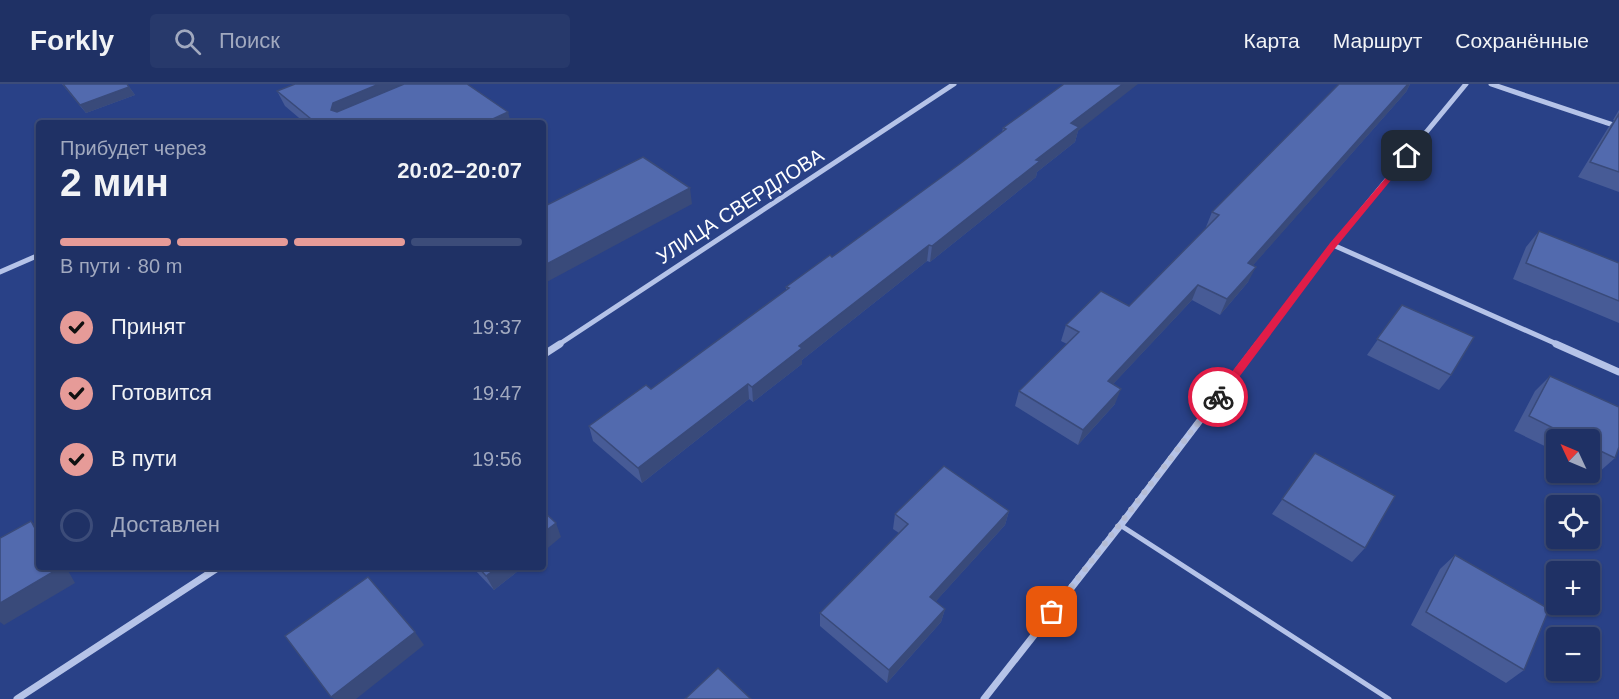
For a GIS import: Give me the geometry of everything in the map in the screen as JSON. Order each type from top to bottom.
[{"type":"street","name":"УЛИЦА СВЕРДЛОВА","points":[[546,353],[954,84]]},
{"type":"street","points":[[984,699],[1333,245],[1466,84]]},
{"type":"street","points":[[1491,84],[1619,127]]},
{"type":"street","points":[[1333,245],[1619,372]]},
{"type":"street","points":[[0,272],[36,256]]},
{"type":"street","points":[[17,699],[214,570]]},
{"type":"lane","points":[[1120,525],[1389,699]]},
{"type":"building","points":[[63,84],[127,84],[129,87],[80,105]]},
{"type":"building","points":[[295,84],[379,84],[333,103],[331,110],[337,112],[404,84],[467,84],[508,112],[491,120],[312,120],[277,91]]},
{"type":"building","points":[[1064,84],[1123,84],[1071,123],[1079,127],[1036,160],[1040,161],[799,346],[802,348],[752,387],[748,384],[638,468],[589,426],[646,385],[651,389],[789,288],[786,287],[830,255],[832,257],[961,163],[1006,129],[1003,128]]},
{"type":"building","points":[[1339,84],[1408,84],[1248,263],[1256,267],[1227,299],[1198,285],[1108,381],[1121,389],[1083,430],[1019,391],[1079,332],[1066,325],[1101,291],[1129,306],[1219,215],[1212,212]]},
{"type":"building","points":[[1619,114],[1619,172],[1590,162]]},
{"type":"building","points":[[643,157],[690,188],[546,264],[546,206]]},
{"type":"building","points":[[1539,231],[1619,263],[1619,301],[1526,263]]},
{"type":"building","points":[[1402,305],[1474,337],[1451,375],[1377,339]]},
{"type":"building","points":[[1550,376],[1619,407],[1619,447],[1615,458],[1600,451],[1600,429],[1555,429],[1529,416]]},
{"type":"building","points":[[1315,453],[1395,496],[1365,548],[1282,499]]},
{"type":"building","points":[[944,466],[1009,511],[930,597],[945,609],[889,670],[820,613],[908,524],[895,514]]},
{"type":"building","points":[[546,514],[556,523],[546,531]]},
{"type":"building","points":[[31,521],[36,530],[36,570],[56,570],[0,603],[0,538]]},
{"type":"building","points":[[1455,555],[1546,607],[1547,615],[1524,670],[1426,612]]},
{"type":"building","points":[[481,570],[494,570],[486,576]]},
{"type":"building","points":[[368,577],[415,632],[331,697],[285,636]]},
{"type":"building","points":[[718,668],[751,699],[685,699]]},
{"type":"way so far","points":[[1052,612],[1218,397]]},
{"type":"route","points":[[1218,397],[1333,245],[1407,156]]}]
